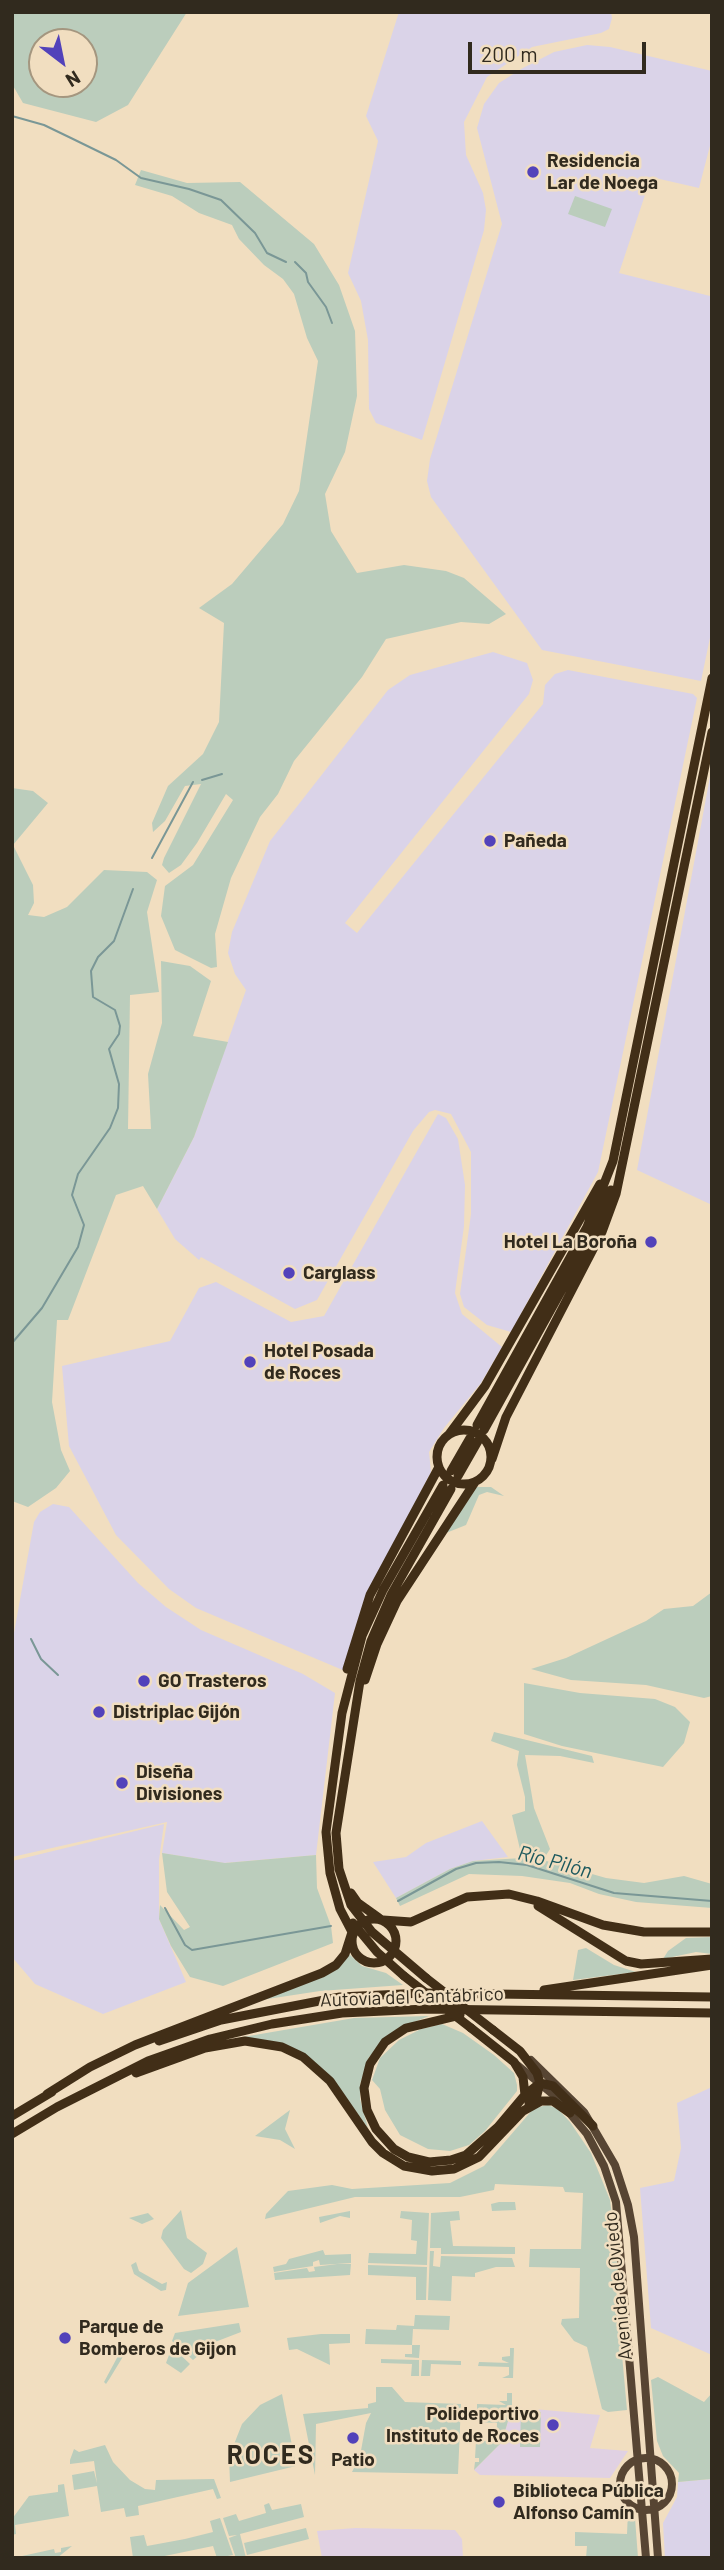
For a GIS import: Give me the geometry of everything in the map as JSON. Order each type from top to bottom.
[{"type":"highway","points":[[625,1157],[595,1230],[480,1428],[587,1227],[602,1193],[614,1150],[712,678]]},
{"type":"highway","points":[[353,1722],[377,1644],[397,1601],[475,1482],[487,1473],[506,1417],[602,1232],[625,1157],[712,732]]},
{"type":"highway","points":[[385,1960],[357,1929],[336,1879],[326,1832],[353,1641],[370,1595],[439,1467],[438,1448],[485,1385],[512,1340],[599,1187],[614,1150]]},
{"type":"highway","points":[[450,1433],[466,1429],[478,1433],[487,1443],[492,1459]]},
{"type":"highway","points":[[454,1473],[474,1439]]},
{"type":"highway","points":[[439,1467],[452,1482],[475,1482]]},
{"type":"highway","points":[[342,1713],[362,1636],[383,1590],[447,1487],[391,1595],[371,1641],[353,1722],[336,1833],[336,1879],[351,1905],[357,1929],[354,1950],[364,1960],[385,1960],[393,1952],[396,1935]]},
{"type":"highway","points":[[336,1879],[358,1903],[382,1920],[396,1935],[404,1954],[422,1975]]},
{"type":"highway","points":[[47,2094],[90,2067],[135,2045],[322,1973],[336,1965],[357,1929],[382,1920],[404,1923],[418,1921],[467,1897],[493,1894],[522,1896],[603,1925],[643,1932],[712,1932]]},
{"type":"highway","points":[[522,1896],[626,1961],[641,1964],[712,1959]]},
{"type":"highway","name":"Avenida de Oviedo","points":[[357,1929],[393,1952],[520,2052]]},
{"type":"highway","name":"Avenida de Oviedo","points":[[385,1960],[514,2062]]},
{"type":"highway","points":[[507,1994],[712,1965]]},
{"type":"highway","name":"Autovía del Cantábrico","points":[[12,2116],[47,2094],[137,2049],[221,2020],[269,2009],[340,1997],[423,1993],[712,1997]]},
{"type":"highway","points":[[489,2010],[417,2024],[385,2042],[365,2075],[364,2099],[370,2120],[383,2139],[400,2154],[418,2161],[439,2162],[466,2155],[540,2083]]},
{"type":"highway","name":"Autovía del Cantábrico","points":[[12,2134],[57,2107],[148,2062],[211,2039],[272,2024],[342,2013],[489,2010],[712,2013]]},
{"type":"highway","points":[[57,2107],[205,2048],[245,2041],[282,2047],[303,2057],[330,2081],[372,2142],[393,2160],[418,2170],[442,2171],[467,2164],[499,2138],[537,2095],[540,2083],[537,2073],[520,2052]]},
{"type":"highway","points":[[514,2062],[523,2077],[525,2095]]},
{"type":"highway","points":[[540,2083],[553,2086],[593,2126]]},
{"type":"highway","points":[[523,2110],[547,2100],[570,2113]]},
{"type":"main road","name":"Avenida de Oviedo","points":[[520,2052],[572,2098],[593,2126],[622,2182],[632,2226],[658,2558]]},
{"type":"main road","name":"Avenida de Oviedo","points":[[514,2062],[570,2113],[596,2150],[616,2202],[646,2558]]},
{"type":"main road","points":[[629,2464],[638,2459],[650,2458],[664,2466],[670,2485],[666,2501],[654,2510],[642,2511],[630,2505],[621,2488],[621,2477],[637,2446]]},
{"type":"shaded area","points":[[399,12],[611,12],[612,18],[609,29],[601,33],[532,47],[487,77],[464,122],[466,155],[483,193],[486,210],[484,230],[422,440],[376,423],[369,409],[368,340],[361,301],[348,273],[378,141],[366,116]]},
{"type":"shaded area","points":[[587,45],[610,47],[712,71],[712,138],[699,188],[651,177],[619,273],[710,296],[712,294],[712,628],[701,681],[542,650],[431,497],[427,481],[430,459],[502,224],[477,128],[484,104],[499,83],[523,68],[554,52]]},
{"type":"shaded area","points":[[493,652],[527,663],[533,680],[529,694],[345,923],[357,933],[543,704],[545,685],[555,674],[568,670],[693,694],[697,698],[598,1172],[511,1332],[487,1325],[464,1307],[460,1294],[471,1214],[471,1152],[451,1114],[435,1110],[429,1112],[413,1131],[317,1300],[295,1309],[201,1257],[199,1260],[175,1239],[157,1209],[194,1137],[246,990],[235,974],[228,953],[232,932],[270,841],[388,690],[410,675]]},
{"type":"shaded area","points":[[712,766],[712,1205],[637,1170]]},
{"type":"shaded area","points":[[438,1114],[446,1118],[458,1139],[465,1185],[464,1226],[455,1293],[462,1314],[502,1347],[481,1383],[444,1428],[429,1452],[431,1472],[368,1592],[354,1632],[345,1671],[196,1608],[169,1589],[116,1535],[69,1446],[62,1366],[170,1341],[199,1288],[216,1282],[291,1322],[324,1316]]},
{"type":"shaded area","points":[[53,1504],[69,1507],[138,1583],[166,1607],[201,1630],[303,1674],[335,1693],[316,1855],[224,1863],[162,1853],[167,1822],[12,1857],[12,1644],[34,1522],[40,1512]]},
{"type":"shaded area","points":[[482,1821],[508,1857],[473,1861],[450,1869],[396,1898],[373,1862],[406,1857],[426,1843]]},
{"type":"shaded area","points":[[164,1824],[159,1860],[159,1919],[186,1982],[103,2014],[35,1984],[12,1957],[12,1861]]},
{"type":"shaded area","points":[[712,2087],[712,2355],[651,2328],[640,2188],[674,2181],[681,2148],[677,2103]]},
{"type":"shaded area","points":[[512,2407],[600,2415],[590,2448],[628,2451],[610,2478],[480,2475],[474,2470],[502,2442]]},
{"type":"shaded area","points":[[712,2479],[712,2558],[665,2558],[663,2523],[677,2497],[678,2482]]},
{"type":"shaded area","points":[[355,2528],[455,2530],[462,2539],[463,2558],[322,2558],[317,2531]]},
{"type":"green space","points":[[12,12],[187,12],[128,105],[96,122],[23,103],[12,84]]},
{"type":"green space","points":[[141,170],[187,183],[240,182],[314,244],[339,285],[355,331],[357,396],[345,452],[325,494],[331,531],[357,573],[404,565],[446,571],[464,578],[506,614],[489,624],[461,622],[386,639],[362,677],[294,761],[278,794],[260,817],[231,878],[215,934],[217,967],[211,968],[175,950],[161,916],[165,886],[193,865],[233,800],[226,794],[197,843],[181,865],[169,873],[162,865],[164,858],[201,784],[185,786],[165,821],[153,832],[152,823],[168,786],[203,754],[219,722],[224,623],[199,608],[232,584],[283,524],[299,491],[318,361],[307,338],[294,294],[283,279],[264,265],[239,239],[232,225],[199,213],[172,196],[135,185]]},
{"type":"green space","points":[[575,196],[612,209],[605,227],[568,214]]},
{"type":"green space","points":[[12,788],[33,791],[48,803],[13,845],[33,885],[34,903],[28,915],[44,917],[67,907],[104,870],[147,872],[157,880],[147,912],[159,992],[130,995],[128,1129],[151,1129],[148,1074],[162,1023],[161,961],[190,966],[211,981],[193,1036],[228,1042],[194,1137],[157,1209],[143,1186],[116,1195],[68,1320],[57,1320],[52,1402],[61,1450],[70,1471],[56,1488],[28,1507],[12,1501]]},
{"type":"green space","points":[[477,1487],[491,1487],[504,1496],[487,1492],[479,1495],[466,1525],[446,1533]]},
{"type":"green space","points":[[712,1592],[712,1696],[704,1698],[646,1685],[571,1680],[531,1669],[566,1658],[646,1621],[664,1609],[693,1606]]},
{"type":"green space","points":[[524,1683],[580,1693],[655,1699],[675,1707],[690,1722],[684,1743],[663,1767],[562,1746],[524,1734]]},
{"type":"green space","points":[[494,1732],[592,1756],[594,1763],[560,1756],[525,1755],[534,1808],[550,1849],[543,1860],[606,1878],[644,1883],[684,1876],[712,1884],[712,1908],[636,1902],[599,1894],[570,1883],[522,1876],[469,1874],[400,1906],[396,1898],[450,1869],[473,1861],[522,1858],[512,1815],[525,1811],[525,1797],[517,1765],[519,1751],[491,1741]]},
{"type":"green space","points":[[162,1853],[225,1863],[316,1855],[317,1888],[331,1926],[333,1943],[223,1986],[190,1977],[171,1946],[159,1919],[160,1905],[184,1930],[190,1927],[167,1892]]},
{"type":"green space","points":[[712,1937],[712,1954],[696,1952],[663,1959],[668,1951],[686,1938]]},
{"type":"green space","points":[[586,1948],[614,1965],[636,1972],[573,1980],[578,1950]]},
{"type":"green space","points":[[349,1954],[362,1966],[386,1973],[403,1985],[320,1991],[261,2000],[331,1973]]},
{"type":"green space","points":[[429,2016],[397,2029],[369,2057],[360,2084],[360,2099],[368,2128],[352,2106],[287,2046],[243,2037],[354,2018]]},
{"type":"green space","points":[[442,2024],[463,2033],[494,2055],[514,2073],[517,2085],[517,2091],[485,2131],[469,2145],[450,2151],[428,2149],[400,2135],[385,2110],[380,2089],[372,2080],[380,2058],[399,2040],[421,2029]]},
{"type":"green space","points":[[548,2105],[558,2109],[570,2122],[591,2153],[610,2200],[621,2286],[616,2288],[627,2410],[608,2412],[602,2409],[587,2347],[574,2341],[561,2324],[562,2319],[579,2318],[580,2268],[529,2267],[530,2249],[581,2249],[583,2193],[565,2192],[563,2187],[495,2184],[494,2190],[460,2197],[355,2197],[265,2219],[266,2214],[288,2191],[332,2185],[352,2189],[450,2183],[484,2166],[534,2108]]},
{"type":"green space","points":[[290,2110],[285,2129],[295,2149],[280,2140],[255,2136]]},
{"type":"green space","points":[[515,2202],[516,2210],[492,2211],[491,2204]]},
{"type":"green space","points":[[181,2210],[187,2238],[207,2253],[203,2264],[191,2273],[184,2269],[161,2238],[163,2230]]},
{"type":"green space","points":[[350,2211],[350,2218],[340,2216],[320,2223],[319,2217]]},
{"type":"green space","points":[[401,2211],[429,2213],[427,2265],[368,2263],[369,2253],[416,2254],[417,2241],[411,2240],[412,2220],[400,2218]]},
{"type":"green space","points":[[459,2211],[460,2220],[450,2221],[453,2246],[515,2247],[515,2254],[441,2254],[441,2248],[430,2248],[431,2213]]},
{"type":"green space","points":[[148,2213],[154,2219],[142,2224],[129,2218]]},
{"type":"green space","points":[[237,2247],[249,2307],[178,2316],[188,2283]]},
{"type":"green space","points":[[323,2250],[325,2255],[351,2254],[351,2263],[320,2265],[319,2260],[313,2262],[313,2266],[274,2272],[273,2267],[286,2264],[289,2259]]},
{"type":"green space","points":[[430,2251],[434,2251],[433,2266],[440,2267],[441,2256],[512,2258],[515,2267],[496,2267],[475,2273],[475,2277],[452,2276],[451,2301],[428,2300]]},
{"type":"green space","points":[[136,2262],[139,2271],[162,2284],[167,2282],[166,2290],[161,2291],[134,2274],[131,2265]]},
{"type":"green space","points":[[351,2264],[350,2275],[275,2280],[274,2273],[307,2268],[309,2272],[315,2271],[314,2267]]},
{"type":"green space","points":[[368,2265],[427,2267],[426,2300],[416,2300],[416,2277],[368,2275]]},
{"type":"green space","points":[[415,2315],[450,2316],[449,2330],[413,2329],[412,2345],[365,2344],[366,2329],[396,2330],[397,2325],[414,2326]]},
{"type":"green space","points":[[239,2323],[241,2332],[215,2342],[193,2360],[172,2341],[175,2333]]},
{"type":"green space","points":[[350,2334],[350,2343],[329,2344],[330,2365],[297,2349],[289,2350],[287,2338]]},
{"type":"green space","points":[[130,2345],[106,2384],[104,2382],[118,2356]]},
{"type":"green space","points":[[412,2345],[420,2345],[419,2358],[405,2357],[405,2354],[412,2354]]},
{"type":"green space","points":[[172,2347],[190,2364],[181,2373],[166,2363]]},
{"type":"green space","points":[[510,2348],[514,2348],[513,2378],[502,2378],[509,2375],[509,2367],[478,2366],[479,2362],[509,2363],[502,2360],[502,2357],[510,2356]]},
{"type":"green space","points":[[381,2359],[419,2360],[419,2376],[411,2376],[412,2364],[381,2363]]},
{"type":"green space","points":[[422,2360],[461,2361],[461,2365],[431,2364],[430,2376],[421,2376]]},
{"type":"green space","points":[[658,2377],[704,2402],[712,2393],[712,2485],[711,2479],[678,2482],[679,2473],[663,2456],[657,2441],[651,2380]]},
{"type":"green space","points":[[376,2387],[392,2387],[405,2402],[461,2404],[458,2474],[352,2472],[360,2456],[366,2423],[371,2413],[316,2424],[315,2475],[303,2414],[368,2408],[368,2404],[376,2402]]},
{"type":"green space","points":[[507,2393],[512,2393],[512,2407],[502,2442],[474,2470],[475,2462],[479,2462],[479,2458],[475,2458],[476,2441],[496,2441],[497,2423],[477,2422],[477,2404],[506,2405],[499,2401],[507,2401]]},
{"type":"green space","points":[[282,2394],[296,2466],[230,2482],[229,2457],[242,2424],[260,2405]]},
{"type":"green space","points":[[521,2411],[541,2412],[540,2447],[520,2447]]},
{"type":"green space","points":[[105,2445],[113,2462],[130,2480],[145,2489],[155,2490],[156,2480],[214,2479],[221,2498],[217,2499],[213,2489],[138,2506],[139,2515],[126,2517],[124,2508],[101,2512],[97,2486],[74,2490],[72,2475],[94,2471],[97,2483],[94,2461],[70,2464],[70,2460],[74,2449],[79,2452]]},
{"type":"green space","points":[[64,2484],[69,2516],[15,2525],[16,2534],[12,2535],[12,2519],[29,2496],[58,2492],[58,2485]]},
{"type":"green space","points":[[269,2503],[272,2510],[301,2504],[304,2517],[240,2534],[246,2558],[236,2558],[229,2538],[237,2535],[229,2536],[223,2518],[236,2514],[239,2521],[266,2513],[264,2505]]},
{"type":"green space","points":[[628,2511],[635,2518],[638,2558],[586,2558],[587,2546],[575,2546],[575,2532],[627,2534]]},
{"type":"green space","points":[[220,2518],[233,2555],[217,2558],[213,2546],[155,2558],[133,2558],[130,2537],[144,2535],[147,2546],[185,2539],[213,2532],[210,2521]]},
{"type":"green space","points":[[306,2528],[309,2539],[247,2555],[244,2543]]},
{"type":"green space","points":[[72,2546],[57,2558],[13,2558],[54,2549],[55,2553],[61,2552],[61,2548]]},
{"type":"waterway","points":[[12,116],[44,125],[116,160],[141,178],[189,189],[221,200],[255,233],[267,253],[286,262]]},
{"type":"waterway","points":[[295,262],[306,273],[308,282],[326,307],[332,323]]},
{"type":"waterway","name":"Río Pilón","points":[[202,780],[222,774]]},
{"type":"waterway","name":"Río Pilón","points":[[152,858],[193,782]]},
{"type":"waterway","name":"Río Pilón","points":[[12,1343],[42,1308],[78,1247],[84,1225],[72,1195],[78,1174],[110,1128],[118,1108],[119,1084],[109,1049],[119,1034],[120,1026],[115,1010],[93,997],[91,971],[98,957],[114,941],[133,889]]},
{"type":"waterway","name":"Río Pilón","points":[[31,1639],[41,1659],[58,1675]]},
{"type":"waterway","name":"Río Pilón","points":[[398,1901],[456,1869],[476,1863],[499,1862],[527,1865],[614,1893],[712,1901]]},
{"type":"waterway","name":"Río Pilón","points":[[165,1908],[185,1945],[192,1950],[331,1926]]},
{"type":"place","name":"Residencia Lar de Noega","points":[[533,172]]},
{"type":"place","name":"Pañeda","points":[[490,841]]},
{"type":"place","name":"Hotel La Boroña","points":[[651,1242]]},
{"type":"place","name":"Carglass","points":[[289,1273]]},
{"type":"place","name":"Hotel Posada de Roces","points":[[250,1362]]},
{"type":"place","name":"GO Trasteros","points":[[144,1681]]},
{"type":"place","name":"Distriplac Gijón","points":[[99,1712]]},
{"type":"place","name":"Diseña Divisiones","points":[[122,1783]]},
{"type":"place","name":"Parque de Bomberos de Gijon","points":[[65,2338]]},
{"type":"place","name":"Polideportivo Instituto de Roces","points":[[553,2425]]},
{"type":"place","name":"Patio","points":[[353,2438]]},
{"type":"place","name":"Biblioteca Pública Alfonso Camín","points":[[499,2502]]},
{"type":"district","name":"ROCES","points":[[271,2455]]}]
